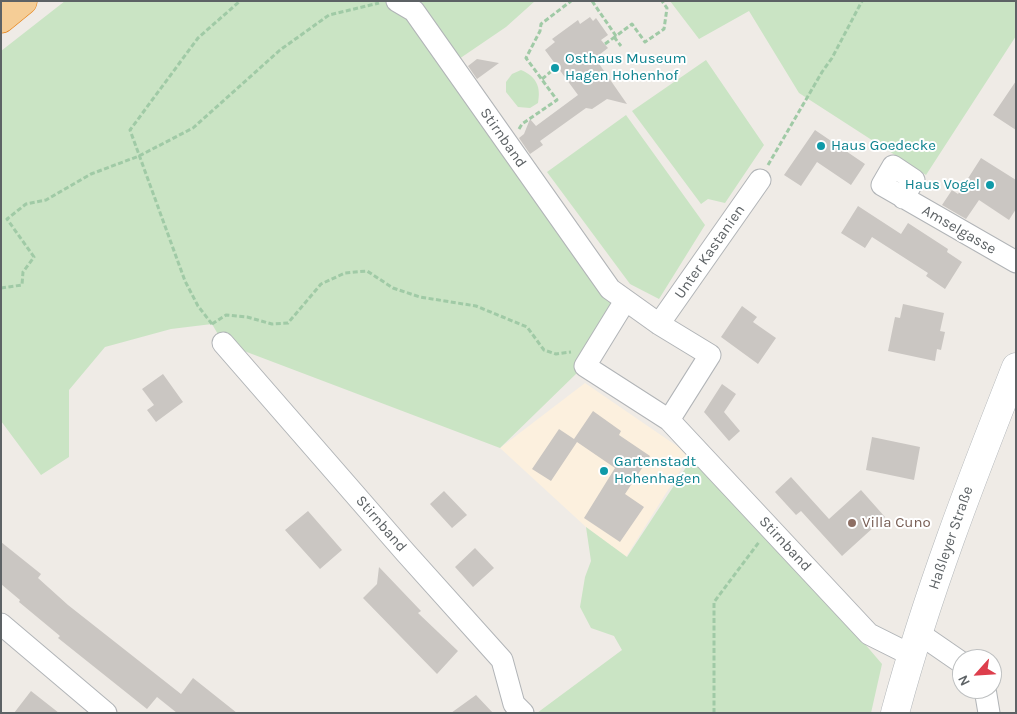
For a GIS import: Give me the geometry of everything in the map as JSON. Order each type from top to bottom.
[{"type":"highway","points":[[1,19],[23,1]]},
{"type":"main road","name":"Haßleyer Straße","points":[[895,713],[914,644],[967,492],[1016,367]]},
{"type":"street","name":"Stirnband","points":[[397,1],[414,11],[610,289],[659,324],[710,355],[669,420]]},
{"type":"street","name":"Unter Kastanien","points":[[659,324],[760,180]]},
{"type":"street","name":"Amselgasse","points":[[903,198],[1016,262]]},
{"type":"street","points":[[585,366],[625,301]]},
{"type":"street","name":"Stirnband","points":[[220,337],[405,552],[502,660],[514,704],[524,713]]},
{"type":"street","name":"Stirnband","points":[[585,366],[669,420],[869,634],[914,644],[952,659]]},
{"type":"street","points":[[1,624],[106,713]]},
{"type":"street","points":[[987,699],[989,713]]},
{"type":"path","points":[[220,337],[198,306],[186,281],[130,130],[198,38],[240,1]]},
{"type":"path","points":[[1,288],[22,285],[23,272],[34,257],[7,219],[26,204],[46,200],[91,174],[139,156],[194,128],[280,50],[329,15],[387,1]]},
{"type":"path","points":[[504,140],[518,131],[522,124],[557,100],[526,58],[540,31],[541,24],[571,1]]},
{"type":"path","points":[[592,1],[621,46]]},
{"type":"path","points":[[605,44],[632,24],[645,42],[664,29],[667,8],[662,1]]},
{"type":"path","points":[[760,180],[859,11],[862,1]]},
{"type":"path","points":[[542,79],[554,69]]},
{"type":"path","points":[[212,324],[226,315],[247,317],[272,324],[288,323],[321,284],[345,273],[367,271],[393,288],[420,297],[476,306],[527,327],[544,350],[556,354],[579,350],[585,366]]},
{"type":"path","points":[[714,713],[714,602],[770,528]]},
{"type":"shaded area","points":[[585,383],[690,455],[626,557],[586,527],[500,448]]},
{"type":"green space","points":[[65,1],[535,1],[506,27],[459,59],[620,299],[578,372],[500,448],[223,343],[212,324],[171,329],[105,347],[69,390],[69,457],[41,475],[1,421],[1,51]]},
{"type":"green space","points":[[670,1],[1016,1],[1016,36],[926,175],[799,93],[749,11],[699,39]]},
{"type":"green space","points":[[706,60],[764,145],[725,203],[708,199],[701,204],[632,111]]},
{"type":"green space","points":[[521,70],[534,79],[538,87],[538,103],[530,108],[518,107],[506,92],[506,82],[512,74]]},
{"type":"green space","points":[[626,115],[705,225],[659,299],[630,284],[547,172]]},
{"type":"green space","points":[[698,449],[882,664],[871,713],[537,713],[622,650],[614,636],[591,628],[580,607],[585,577],[591,561],[586,527],[627,557]]},
{"type":"building","points":[[590,17],[593,21],[596,18],[608,35],[601,40],[608,48],[595,58],[627,104],[607,99],[592,109],[586,108],[540,141],[543,145],[530,154],[519,138],[524,134],[530,119],[536,126],[578,95],[545,50],[555,42],[552,39],[578,20],[580,24]]},
{"type":"building","points":[[477,59],[499,63],[477,79],[468,66]]},
{"type":"building","points":[[1016,81],[1016,130],[993,115]]},
{"type":"building","name":"Haus Goedecke","points":[[815,130],[865,164],[851,185],[817,162],[801,186],[784,175]]},
{"type":"building","name":"Haus Vogel","points":[[981,158],[1016,180],[1016,209],[1009,220],[979,200],[966,219],[942,205],[952,190],[958,194]]},
{"type":"building","points":[[858,206],[901,234],[908,223],[948,249],[947,252],[962,262],[945,289],[926,276],[928,273],[872,237],[865,248],[841,233]]},
{"type":"building","points":[[903,304],[944,313],[940,331],[945,332],[941,350],[937,349],[935,361],[888,351],[895,317],[900,318]]},
{"type":"building","points":[[742,306],[757,317],[753,322],[776,338],[758,364],[721,337]]},
{"type":"building","points":[[163,374],[183,402],[156,422],[147,410],[154,405],[142,389]]},
{"type":"building","points":[[722,384],[736,394],[724,412],[740,431],[729,441],[704,412]]},
{"type":"building","points":[[593,411],[621,431],[619,435],[650,456],[625,494],[644,507],[620,542],[584,518],[615,468],[577,442],[551,481],[532,469],[559,429],[574,439]]},
{"type":"building","points":[[872,437],[920,447],[914,480],[866,470]]},
{"type":"building","name":"Villa Cuno","points":[[791,477],[829,519],[861,490],[885,517],[842,556],[801,511],[796,515],[775,492]]},
{"type":"building","points":[[444,491],[467,515],[452,528],[430,504]]},
{"type":"building","points":[[308,511],[342,550],[320,569],[285,530]]},
{"type":"building","points":[[1,542],[41,574],[38,578],[68,605],[181,694],[193,678],[237,713],[177,713],[157,697],[147,709],[58,638],[60,636],[19,602],[20,600],[1,584]]},
{"type":"building","points":[[475,548],[494,568],[473,587],[455,567]]},
{"type":"building","points":[[379,567],[421,611],[418,613],[458,651],[437,674],[363,598],[377,584]]},
{"type":"building","points":[[31,691],[59,713],[14,713]]},
{"type":"building","points":[[476,695],[493,713],[451,713]]},
{"type":"place","name":"Osthaus Museum Hagen Hohenhof","points":[[555,68]]},
{"type":"place","name":"Haus Goedecke","points":[[821,146]]},
{"type":"place","name":"Haus Vogel","points":[[990,185]]},
{"type":"place","name":"Gartenstadt Hohenhagen","points":[[604,471]]},
{"type":"place","name":"Villa Cuno","points":[[852,523]]}]
